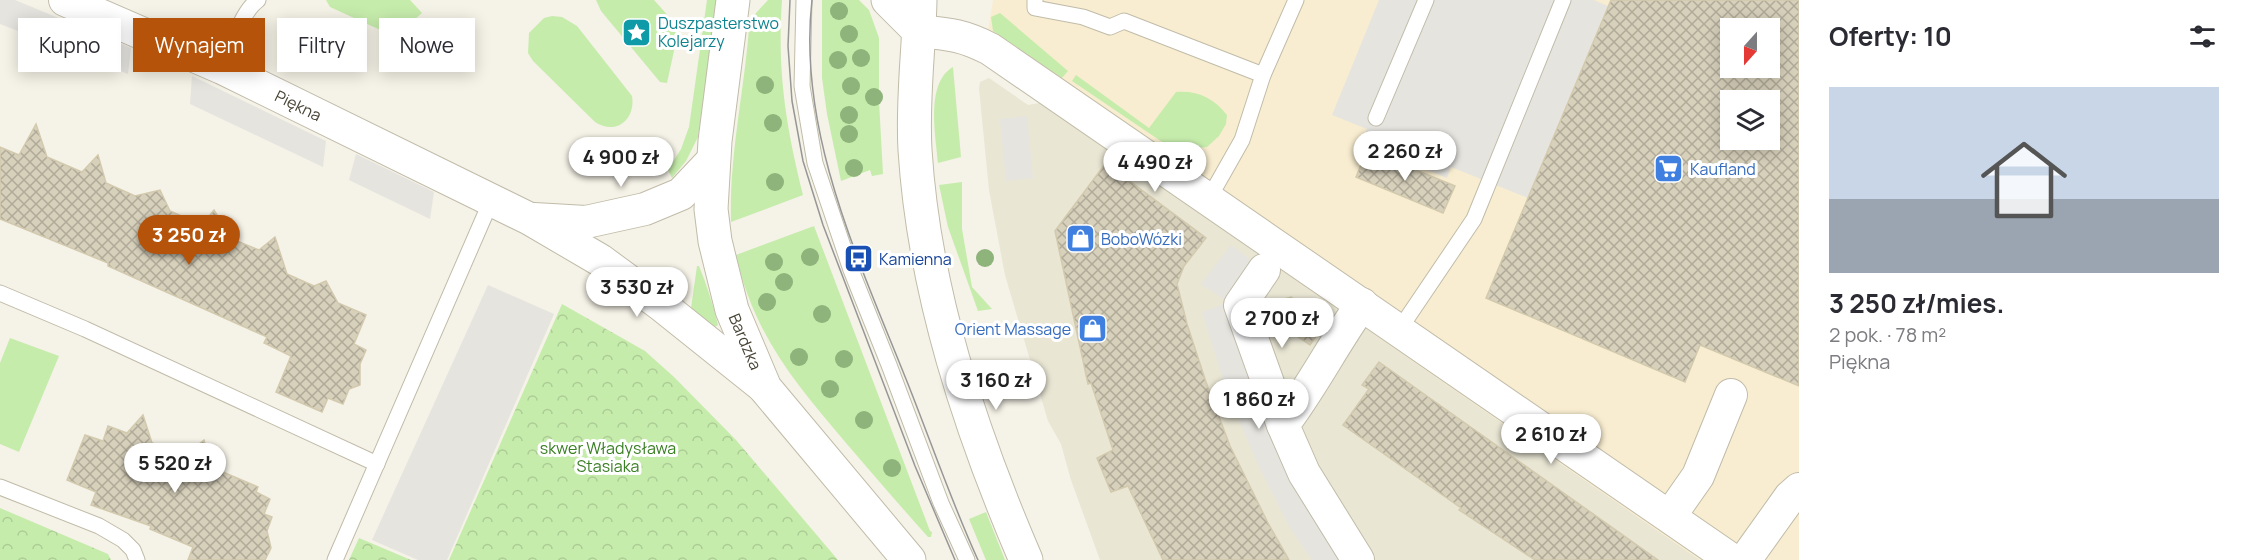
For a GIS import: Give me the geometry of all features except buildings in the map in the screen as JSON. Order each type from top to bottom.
[{"type":"street","name":"Piękna","points":[[64,0],[133,30]]},
{"type":"street","points":[[888,0],[954,34],[969,38],[990,49],[1732,560]]},
{"type":"street","name":"Bardzka","points":[[735,7],[714,159],[711,209],[715,241],[732,310],[765,388],[909,560]]},
{"type":"street","points":[[919,16],[915,149],[931,273],[966,402],[1026,560]]},
{"type":"street","name":"Piękna","points":[[230,72],[530,219],[600,260],[655,300],[765,388]]},
{"type":"street","name":"Piękna","points":[[530,219],[586,222],[645,209],[681,194],[714,159]]},
{"type":"street","points":[[1264,270],[1240,304],[1283,426],[1304,473],[1358,560]]},
{"type":"street","points":[[1283,426],[1301,402],[1342,332],[1362,304]]},
{"type":"street","points":[[1670,516],[1698,476],[1731,395]]},
{"type":"street","points":[[1745,560],[1799,489]]},
{"type":"lane","points":[[243,18],[250,5],[258,0]]},
{"type":"lane","points":[[804,0],[802,86],[815,163],[851,270],[890,365],[919,448],[967,560]]},
{"type":"lane","points":[[1035,0],[1035,8],[1083,17],[1110,27],[1124,21],[1263,75]]},
{"type":"lane","points":[[1208,200],[1242,140],[1263,75],[1296,0]]},
{"type":"lane","points":[[1376,118],[1426,0]]},
{"type":"lane","points":[[1399,330],[1474,219],[1563,0]]},
{"type":"lane","points":[[335,560],[492,201]]},
{"type":"lane","points":[[0,293],[85,329],[377,464]]},
{"type":"lane","points":[[0,487],[99,526],[123,540],[134,550],[138,560]]},
{"type":"shaded area","points":[[0,0],[15,0],[58,18],[18,18],[18,31],[0,24]]},
{"type":"shaded area","points":[[993,0],[1799,0],[1799,560],[1700,560],[983,62]]},
{"type":"shaded area","points":[[1379,0],[1594,0],[1608,6],[1528,198],[1451,167],[1447,178],[1362,142],[1367,129],[1332,115]]},
{"type":"shaded area","points":[[121,44],[131,48],[128,74],[121,71]]},
{"type":"shaded area","points":[[192,76],[326,141],[323,167],[190,104]]},
{"type":"shaded area","points":[[989,78],[1028,105],[1040,103],[1700,560],[1100,560],[1071,480],[1061,444],[1048,421],[1005,275],[989,190],[979,88],[980,82]]},
{"type":"shaded area","points":[[1027,116],[1033,178],[1006,181],[1000,119]]},
{"type":"shaded area","points":[[356,154],[434,192],[430,219],[349,180]]},
{"type":"shaded area","points":[[1231,245],[1252,261],[1225,300],[1201,284]]},
{"type":"shaded area","points":[[488,285],[554,314],[447,560],[418,560],[372,540]]},
{"type":"shaded area","points":[[1227,303],[1342,560],[1312,560],[1289,526],[1258,465],[1226,389],[1202,312]]},
{"type":"green space","points":[[326,0],[410,0],[422,13],[416,18],[379,18],[379,29],[367,24],[367,18],[354,18],[330,7]]},
{"type":"green space","points":[[596,0],[654,0],[679,28],[667,83],[660,82],[601,11]]},
{"type":"green space","points":[[707,0],[717,0],[698,137],[686,161],[672,178],[668,170],[681,149],[689,127]]},
{"type":"green space","points":[[768,0],[782,0],[781,51],[784,99],[803,195],[731,222],[734,149],[749,28],[756,13]]},
{"type":"green space","points":[[822,0],[859,0],[869,10],[879,38],[879,101],[883,174],[872,176],[870,170],[841,181],[822,78]]},
{"type":"green space","points":[[1000,13],[1068,71],[1062,78],[993,31],[991,17]]},
{"type":"green space","points":[[562,17],[577,26],[632,96],[631,112],[623,123],[610,127],[595,122],[533,61],[528,53],[529,33],[544,18]]},
{"type":"green space","points":[[953,67],[961,157],[938,163],[934,125],[935,97],[944,75]]},
{"type":"green space","points":[[1076,75],[1149,128],[1176,92],[1191,92],[1211,100],[1227,115],[1226,124],[1219,136],[1207,147],[1174,150],[1072,81]]},
{"type":"green space","points":[[962,182],[962,229],[972,287],[992,309],[978,311],[948,227],[939,185]]},
{"type":"green space","points":[[814,226],[932,532],[931,537],[928,537],[907,514],[810,400],[765,334],[744,284],[736,255]]},
{"type":"green space","points":[[697,266],[705,280],[712,303],[718,325],[715,327],[691,308]]},
{"type":"green space","name":"skwer Władysława Stasiaka","points":[[562,304],[645,351],[674,377],[736,440],[838,560],[449,560]]},
{"type":"green space","points":[[10,338],[59,356],[19,452],[0,444],[0,363]]},
{"type":"green space","points":[[0,508],[108,554],[111,560],[0,560]]},
{"type":"green space","points":[[986,512],[1005,560],[986,560],[969,519]]},
{"type":"green space","points":[[359,538],[411,560],[349,560]]},
{"type":"tram line","points":[[790,0],[788,46],[792,101],[803,161],[823,225],[915,466],[955,560]]},
{"type":"tram line","points":[[812,0],[810,49],[814,98],[823,146],[836,194],[869,288],[978,560]]},
{"type":"place","name":"Duszpasterstwo Kolejarzy","points":[[637,32]]},
{"type":"place","name":"Kaufland","points":[[1669,169]]},
{"type":"place","name":"BoboWózki","points":[[1080,239]]},
{"type":"place","name":"Kamienna","points":[[858,259]]},
{"type":"place","name":"Orient Massage","points":[[1092,329]]}]
